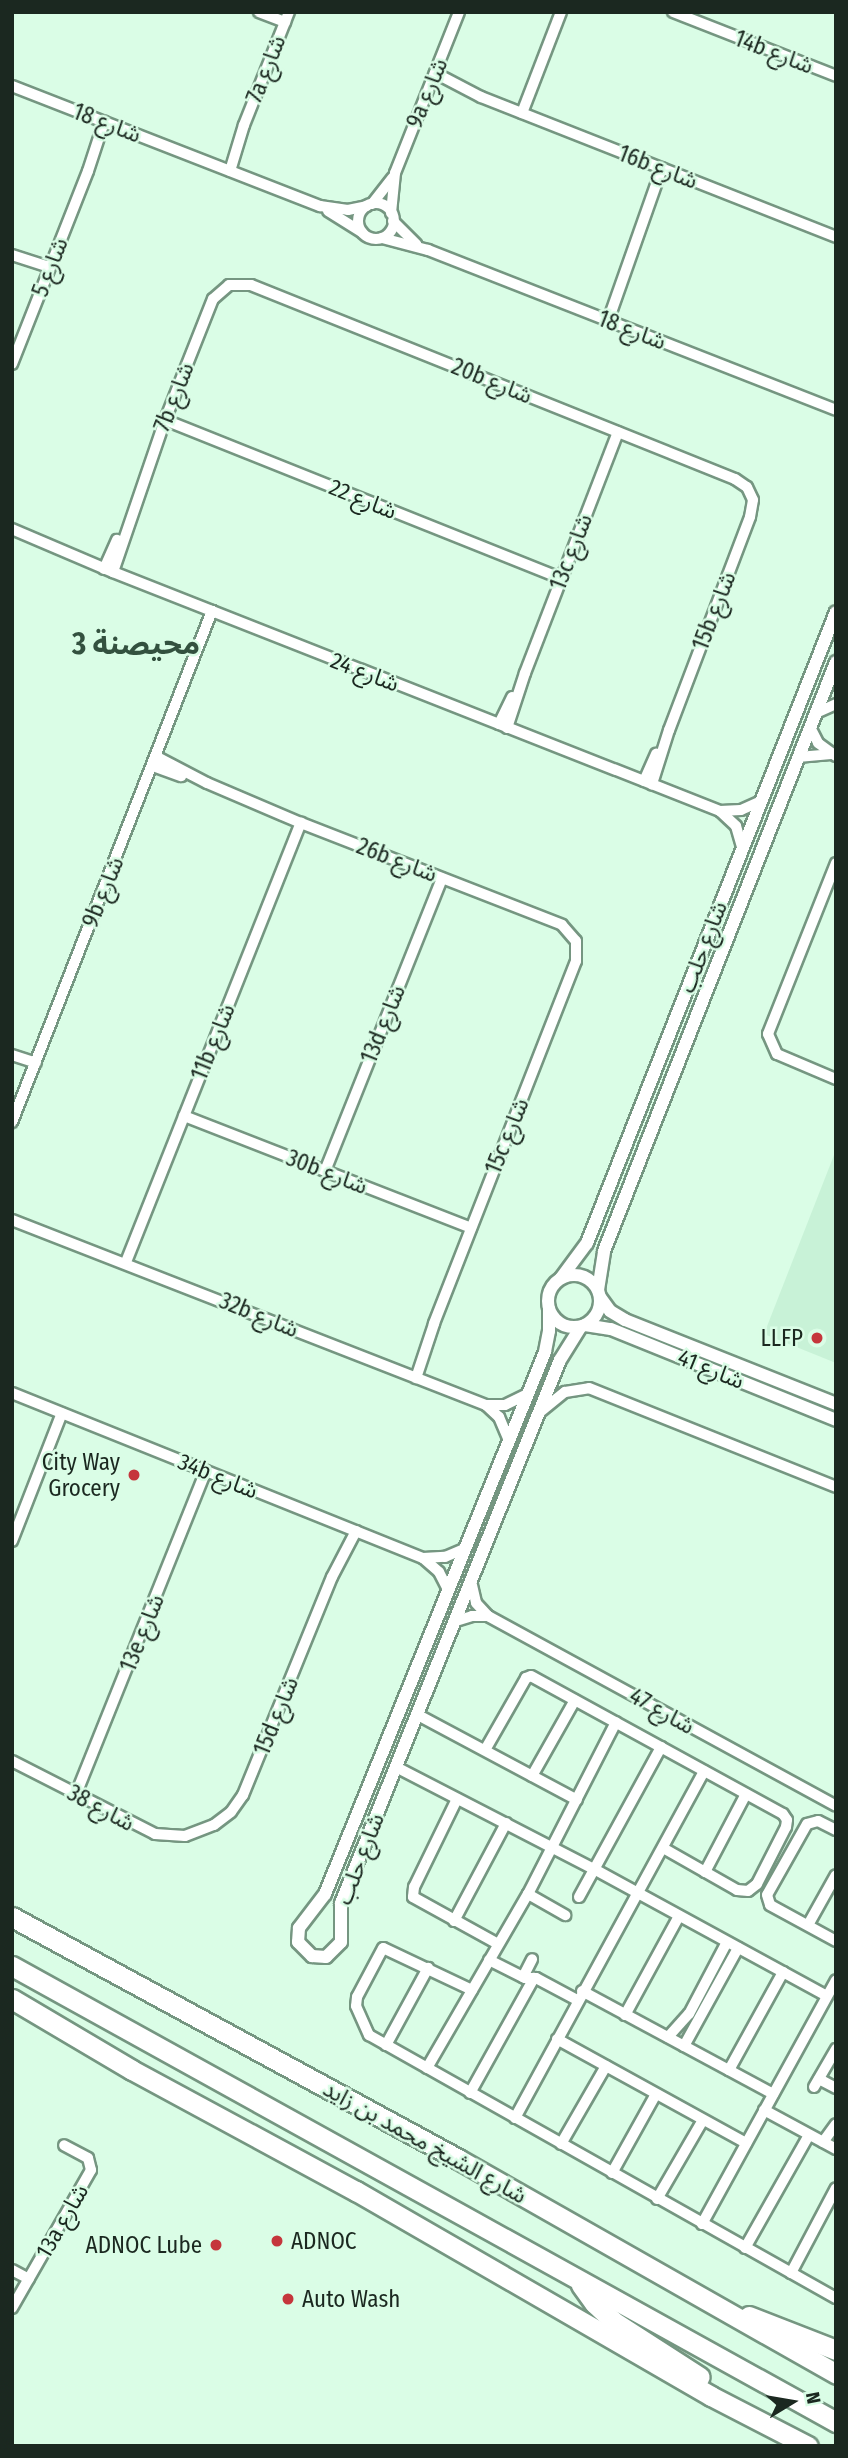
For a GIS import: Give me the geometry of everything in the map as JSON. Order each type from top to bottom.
[{"type":"highway","name":"شارع الشيخ محمد بن زايد","points":[[12,1917],[458,2159],[836,2374]]},
{"type":"highway","name":"شارع الشيخ محمد بن زايد","points":[[12,1966],[836,2423]]},
{"type":"highway","points":[[12,1999],[132,2070],[356,2191],[666,2371],[808,2446]]},
{"type":"highway","points":[[579,2281],[594,2303],[613,2321],[818,2446]]},
{"type":"highway","points":[[714,2306],[772,2323],[836,2350]]},
{"type":"street","points":[[259,12],[287,17]]},
{"type":"street","name":"9a شارع","points":[[369,205],[395,173],[459,12]]},
{"type":"street","points":[[522,113],[561,12]]},
{"type":"street","name":"14b شارع","points":[[673,12],[836,76]]},
{"type":"street","name":"7a شارع","points":[[226,170],[287,17]]},
{"type":"street","name":"16b شارع","points":[[433,77],[836,237]]},
{"type":"street","name":"شارع 18","points":[[12,86],[320,206],[363,233]]},
{"type":"street","name":"شارع 5","points":[[12,364],[107,123]]},
{"type":"street","points":[[604,319],[625,273],[662,168]]},
{"type":"street","name":"9a شارع","points":[[392,217],[395,173]]},
{"type":"street","points":[[369,205],[383,205],[392,217],[390,231],[382,238],[373,239],[363,233],[358,218],[369,205]]},
{"type":"street","name":"شارع 18","points":[[320,206],[348,210],[369,205]]},
{"type":"street","name":"شارع 18","points":[[392,217],[408,239],[428,250]]},
{"type":"street","name":"شارع 18","points":[[382,238],[428,250],[836,410]]},
{"type":"street","points":[[12,258],[48,271]]},
{"type":"street","name":"7b شارع","points":[[108,570],[213,299],[229,285]]},
{"type":"street","name":"20b شارع","points":[[229,285],[251,285],[739,481],[750,491]]},
{"type":"street","name":"شارع 22","points":[[165,420],[560,578]]},
{"type":"street","name":"13c شارع","points":[[503,726],[618,432]]},
{"type":"street","name":"15b شارع","points":[[648,783],[750,517],[753,500],[750,491]]},
{"type":"street","name":"شارع 24","points":[[12,529],[108,570],[720,811]]},
{"type":"street","name":"شارع حلب","points":[[561,1278],[587,1242],[836,612]]},
{"type":"street","name":"9b شارع","points":[[12,1122],[216,613]]},
{"type":"street","name":"شارع حلب","points":[[599,1294],[604,1251],[836,662]]},
{"type":"street","points":[[816,713],[836,704]]},
{"type":"street","points":[[810,727],[818,743],[834,755]]},
{"type":"street","points":[[798,757],[834,755]]},
{"type":"street","name":"26b شارع","points":[[155,762],[301,823],[562,925],[572,935],[578,948]]},
{"type":"street","points":[[720,811],[741,810],[761,801]]},
{"type":"street","points":[[720,811],[736,826],[742,847]]},
{"type":"street","name":"11b شارع","points":[[125,1262],[301,823]]},
{"type":"street","points":[[836,863],[768,1034],[777,1054],[836,1079]]},
{"type":"street","name":"13d شارع","points":[[324,1171],[442,878]]},
{"type":"street","name":"15c شارع","points":[[413,1376],[576,961],[578,948]]},
{"type":"street","points":[[12,1055],[34,1067]]},
{"type":"street","points":[[12,1062],[34,1067]]},
{"type":"street","name":"30b شارع","points":[[184,1116],[471,1228]]},
{"type":"street","name":"32b شارع","points":[[12,1214],[125,1262],[486,1405]]},
{"type":"street","name":"32b شارع","points":[[12,1220],[31,1224]]},
{"type":"street","points":[[582,1276],[599,1294],[595,1317],[583,1326],[561,1324],[548,1309],[551,1288],[561,1278],[582,1276]]},
{"type":"street","name":"شارع 41","points":[[599,1294],[610,1311],[625,1320],[836,1404]]},
{"type":"street","name":"شارع حلب","points":[[548,1309],[548,1341],[528,1394],[325,1894],[299,1928],[301,1948],[312,1956],[326,1957],[341,1942],[341,1903],[472,1585],[560,1360],[583,1326]]},
{"type":"street","name":"شارع 41","points":[[583,1326],[611,1329],[836,1420]]},
{"type":"street","points":[[540,1412],[565,1392],[589,1388],[836,1487]]},
{"type":"street","name":"34b شارع","points":[[12,1393],[423,1558],[439,1572],[448,1590]]},
{"type":"street","points":[[486,1405],[505,1405],[528,1394]]},
{"type":"street","points":[[486,1405],[499,1417],[509,1440]]},
{"type":"street","points":[[12,1541],[62,1413]]},
{"type":"street","name":"13e شارع","points":[[76,1794],[206,1471]]},
{"type":"street","name":"15d شارع","points":[[195,1833],[223,1819],[243,1795],[352,1529]]},
{"type":"street","points":[[423,1558],[445,1557],[466,1548]]},
{"type":"street","points":[[472,1585],[476,1603],[488,1616]]},
{"type":"street","points":[[456,1621],[472,1616],[488,1616]]},
{"type":"street","name":"شارع 47","points":[[488,1616],[836,1807]]},
{"type":"street","points":[[485,1750],[529,1676],[783,1814],[787,1820],[763,1873],[753,1888],[743,1891],[663,1848]]},
{"type":"street","points":[[532,1776],[575,1700]]},
{"type":"street","points":[[418,1715],[576,1800]]},
{"type":"street","points":[[427,2068],[528,1894],[616,1722]]},
{"type":"street","points":[[579,1897],[661,1747]]},
{"type":"street","name":"شارع 38","points":[[12,1761],[155,1834],[175,1836],[195,1833]]},
{"type":"street","points":[[396,1768],[594,1868],[827,1996]]},
{"type":"street","points":[[515,2118],[705,1771]]},
{"type":"street","points":[[705,1872],[746,1794]]},
{"type":"street","points":[[457,1798],[412,1892],[416,1901],[498,1944]]},
{"type":"street","points":[[836,1830],[818,1821],[807,1824],[768,1892],[770,1905],[836,1941]]},
{"type":"street","points":[[454,1921],[506,1824]]},
{"type":"street","points":[[808,1926],[836,1875]]},
{"type":"street","points":[[528,1894],[565,1915]]},
{"type":"street","points":[[625,2015],[679,1916]]},
{"type":"street","points":[[668,2037],[689,2014],[727,1942]]},
{"type":"street","points":[[472,1990],[386,1947],[378,1952],[356,2006],[366,2033],[657,2199],[835,2296]]},
{"type":"street","points":[[684,2046],[738,1948]]},
{"type":"street","points":[[470,2093],[528,1977],[533,1959]]},
{"type":"street","points":[[489,1960],[625,2015],[774,2094]]},
{"type":"street","points":[[386,2045],[428,1968]]},
{"type":"street","points":[[729,2070],[783,1972]]},
{"type":"street","points":[[702,2224],[835,1983]]},
{"type":"street","points":[[557,2039],[746,2143]]},
{"type":"street","points":[[834,2055],[816,2083],[836,2088]]},
{"type":"street","points":[[561,2144],[606,2066]]},
{"type":"street","points":[[612,2173],[656,2094]]},
{"type":"street","points":[[764,2110],[836,2149]]},
{"type":"street","points":[[657,2199],[703,2120]]},
{"type":"street","points":[[823,2142],[836,2124]]},
{"type":"street","points":[[745,2248],[809,2135]]},
{"type":"street","name":"13a شارع","points":[[12,2308],[92,2167],[88,2158],[64,2145]]},
{"type":"street","points":[[791,2273],[835,2191]]},
{"type":"street","points":[[12,2270],[29,2278]]},
{"type":"shaded area","points":[[836,1150],[836,1363],[764,1334]]},
{"type":"place","name":"LLFP","points":[[817,1338]]},
{"type":"place","name":"City Way Grocery","points":[[134,1475]]},
{"type":"place","name":"ADNOC","points":[[277,2241]]},
{"type":"place","name":"ADNOC Lube","points":[[216,2245]]},
{"type":"place","name":"Auto Wash","points":[[288,2299]]},
{"type":"district","name":"محيصنة 3","points":[[136,644]]}]
